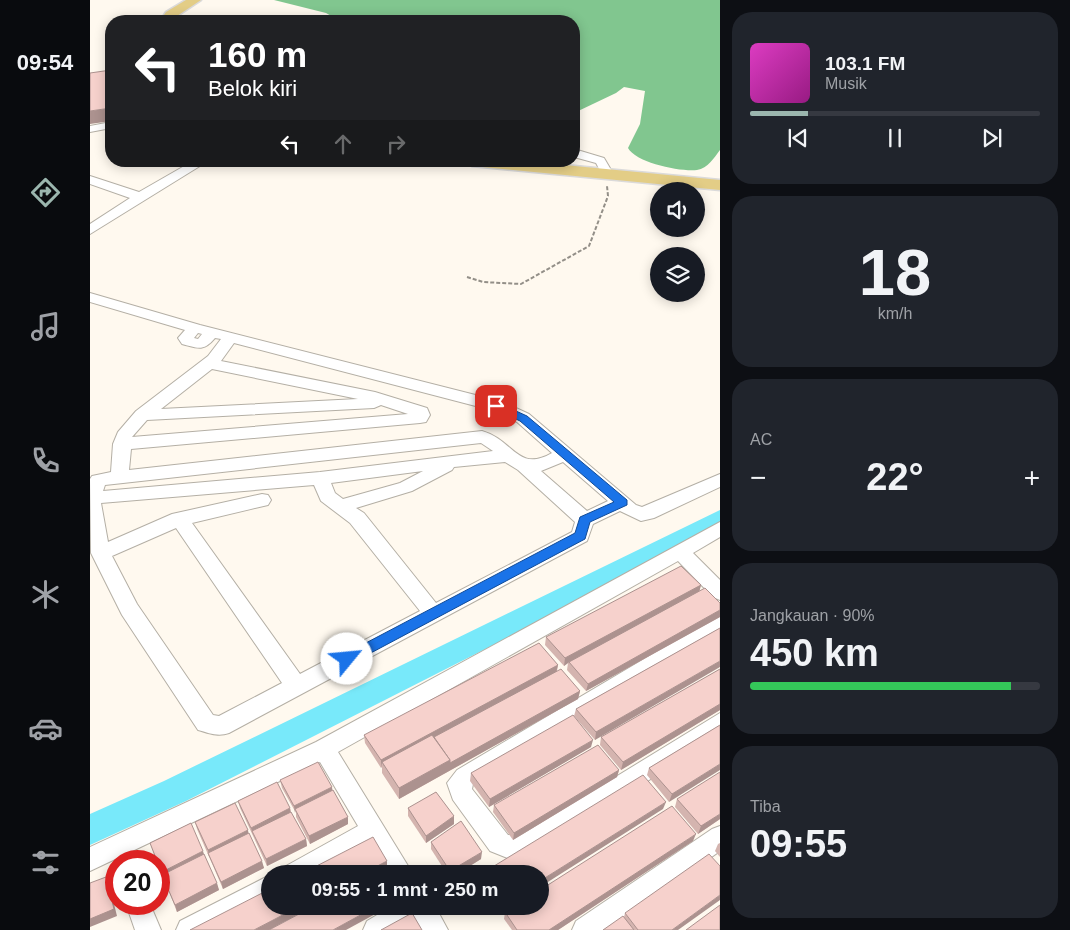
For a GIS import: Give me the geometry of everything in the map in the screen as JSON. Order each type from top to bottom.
[{"type":"main road","points":[[170,15],[178,0]]},
{"type":"main road","points":[[172,15],[195,0]]},
{"type":"main road","points":[[530,167],[720,185]]},
{"type":"street","points":[[90,129],[105,126]]},
{"type":"street","points":[[580,155],[601,160],[606,165],[608,175]]},
{"type":"street","points":[[90,230],[140,197],[192,167]]},
{"type":"street","points":[[90,180],[140,197]]},
{"type":"street","points":[[90,297],[232,338],[496,406],[523,418],[603,511]]},
{"type":"street","points":[[119,477],[124,436],[142,416],[214,359],[232,338]]},
{"type":"street","points":[[122,444],[420,418],[422,415],[421,412],[375,396],[208,363]]},
{"type":"street","points":[[142,416],[391,402]]},
{"type":"street","points":[[558,457],[531,468],[521,467],[492,441],[482,437],[98,480],[91,498],[101,552],[129,609],[206,723],[212,726],[221,726],[580,536],[603,511]]},
{"type":"street","points":[[91,498],[320,478],[458,460],[508,456]]},
{"type":"street","points":[[340,506],[406,487],[458,460]]},
{"type":"street","points":[[526,467],[603,511],[630,510],[641,514],[680,501],[720,480]]},
{"type":"street","points":[[320,478],[327,497],[357,518],[433,613]]},
{"type":"street","points":[[101,552],[179,519],[218,508],[262,500]]},
{"type":"street","points":[[179,519],[296,686]]},
{"type":"street","points":[[129,850],[324,749],[720,529]]},
{"type":"street","points":[[680,552],[720,592]]},
{"type":"street","points":[[720,622],[465,777],[459,783],[461,793],[499,843],[504,847],[516,848],[529,844],[720,722]]},
{"type":"street","points":[[324,749],[395,865]]},
{"type":"street","points":[[311,865],[374,830]]},
{"type":"street","points":[[585,930],[720,837]]},
{"type":"street","points":[[90,859],[105,857]]},
{"type":"street","points":[[189,930],[261,892]]},
{"type":"street","points":[[142,915],[148,930]]},
{"type":"street","points":[[376,930],[403,915]]},
{"type":"street","points":[[425,915],[435,930]]},
{"type":"path","points":[[467,277],[483,282],[521,284],[589,246],[608,196],[608,175]]},
{"type":"green space","points":[[274,0],[720,0],[720,150],[708,165],[697,170],[670,168],[649,162],[633,153],[628,148],[640,124],[645,91],[624,87],[616,93],[580,110],[580,15],[330,15]]},
{"type":"building","points":[[105,71],[105,109],[90,111],[90,73]]},
{"type":"building","points":[[681,566],[701,585],[565,658],[546,637]]},
{"type":"building","points":[[705,588],[720,603],[720,610],[588,684],[569,662]]},
{"type":"building","points":[[720,628],[720,661],[596,732],[576,709]]},
{"type":"building","points":[[539,643],[558,665],[381,760],[364,735]]},
{"type":"building","points":[[561,669],[580,691],[450,763],[450,760],[434,737]]},
{"type":"building","points":[[720,669],[720,704],[623,762],[601,737]]},
{"type":"building","points":[[573,715],[593,740],[490,799],[471,773]]},
{"type":"building","points":[[720,725],[720,764],[672,794],[649,768]]},
{"type":"building","points":[[432,735],[450,760],[399,788],[382,762]]},
{"type":"building","points":[[598,745],[619,770],[514,833],[494,805]]},
{"type":"building","points":[[318,762],[332,787],[294,806],[280,780]]},
{"type":"building","points":[[720,772],[720,814],[701,826],[677,799]]},
{"type":"building","points":[[643,775],[666,802],[549,875],[549,865],[496,865]]},
{"type":"building","points":[[277,782],[290,808],[251,828],[238,801]]},
{"type":"building","points":[[333,790],[348,817],[309,836],[295,809]]},
{"type":"building","points":[[436,792],[454,816],[426,836],[408,808]]},
{"type":"building","points":[[235,803],[248,830],[208,850],[195,822]]},
{"type":"building","points":[[672,806],[696,834],[549,930],[517,930],[507,915],[549,915],[549,884]]},
{"type":"building","points":[[291,812],[306,839],[266,859],[252,831]]},
{"type":"building","points":[[461,821],[482,852],[460,865],[446,865],[431,842]]},
{"type":"building","points":[[191,823],[203,851],[170,868],[170,850],[153,850],[150,843]]},
{"type":"building","points":[[249,833],[262,861],[221,882],[208,853]]},
{"type":"building","points":[[373,837],[387,861],[379,865],[319,865]]},
{"type":"building","points":[[204,854],[217,883],[175,905],[170,893],[170,871]]},
{"type":"building","points":[[709,854],[720,866],[720,895],[672,930],[638,930],[625,913]]},
{"type":"building","points":[[105,877],[105,913],[90,919],[90,883]]},
{"type":"building","points":[[261,894],[261,915],[283,915],[254,930],[190,930]]},
{"type":"building","points":[[720,905],[720,930],[686,930]]},
{"type":"building","points":[[297,915],[360,915],[333,930],[269,930]]},
{"type":"building","points":[[408,915],[413,915],[422,930],[381,930]]},
{"type":"building","points":[[623,916],[634,930],[603,930]]},
{"type":"waterway","points":[[90,830],[175,791],[720,519]]},
{"type":"route","points":[[347,659],[580,536],[584,528],[584,520],[623,502],[523,418],[511,411],[496,406]]}]
